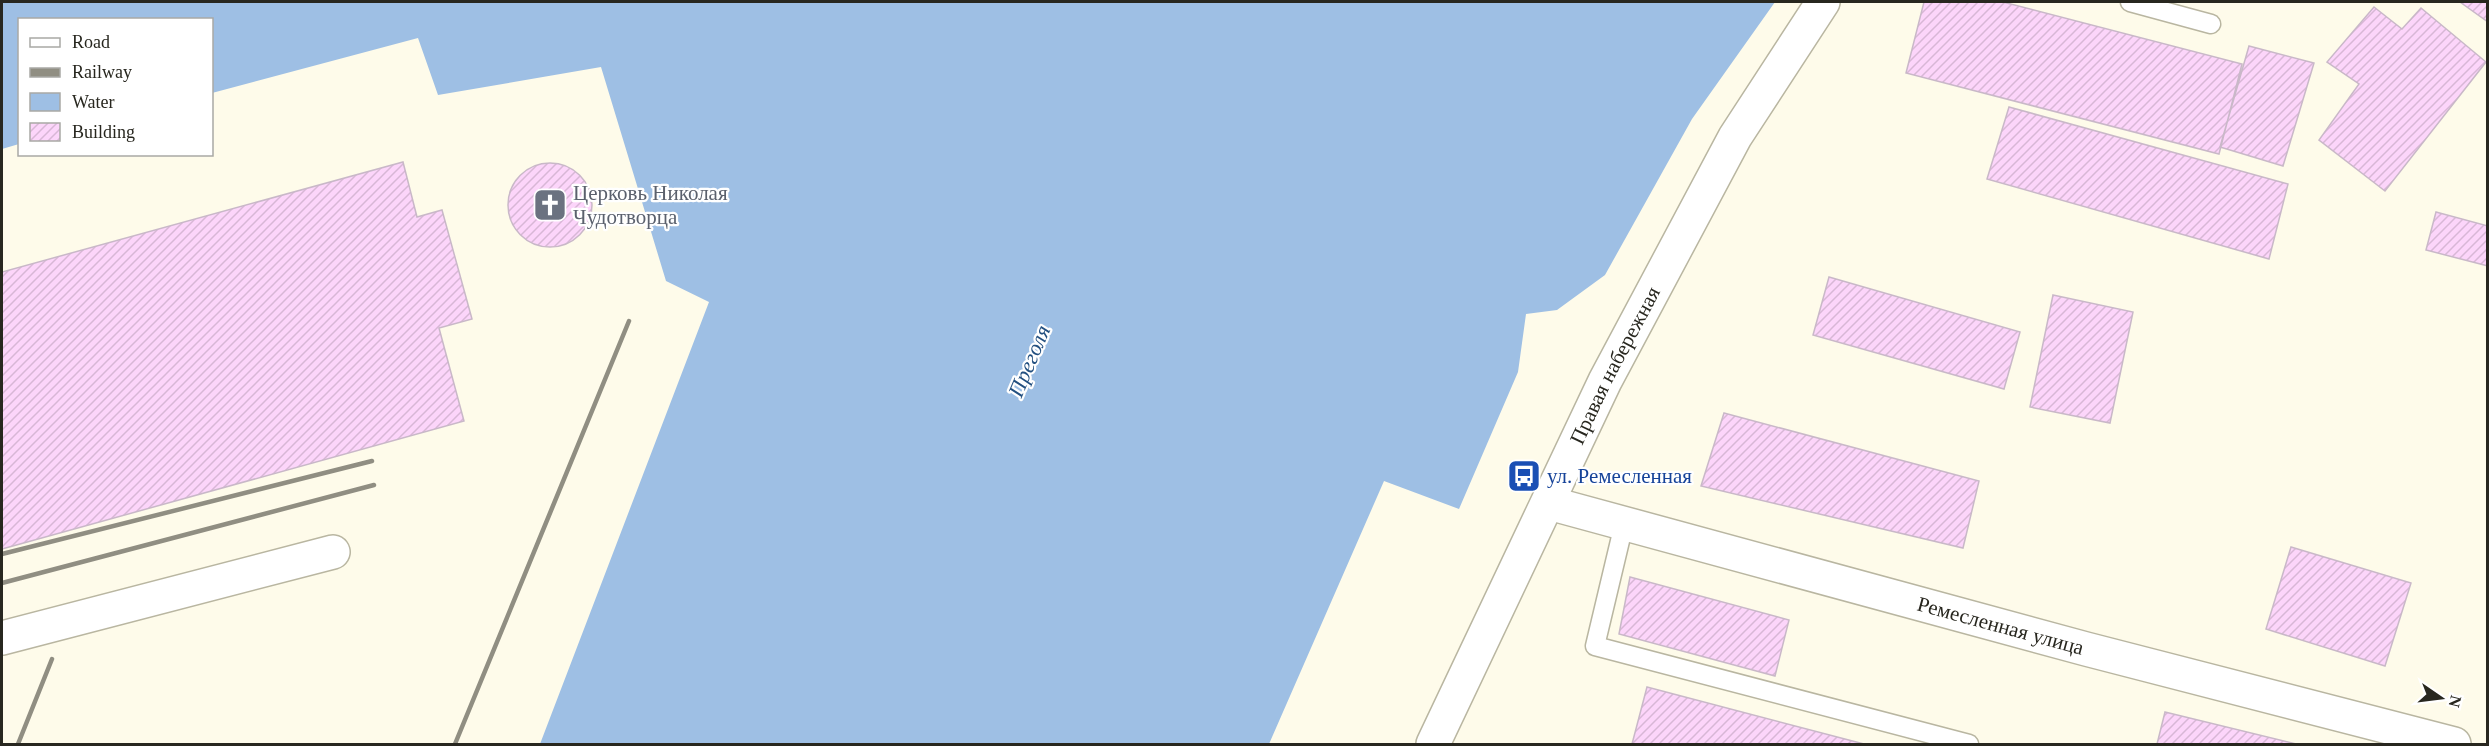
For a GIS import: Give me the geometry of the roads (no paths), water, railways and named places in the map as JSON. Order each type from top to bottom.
[{"type":"street","name":"Правая набережная","points":[[1433,744],[1605,381],[1735,137],[1822,2]]},
{"type":"street","name":"Ремесленная улица","points":[[1549,503],[2086,649],[2454,744]]},
{"type":"street","points":[[2,638],[333,552]]},
{"type":"lane","points":[[2130,2],[2211,24]]},
{"type":"lane","points":[[1624,524],[1595,646],[1969,744]]},
{"type":"water","name":"Преголя","points":[[2,2],[1775,2],[1692,119],[1605,275],[1557,310],[1526,314],[1518,372],[1459,509],[1384,481],[1269,744],[540,744],[709,302],[666,281],[601,67],[438,95],[418,38],[213,93],[213,18],[18,18],[18,144],[2,149]]},
{"type":"railway","points":[[455,744],[629,321]]},
{"type":"railway","points":[[2,554],[372,461]]},
{"type":"railway","points":[[2,583],[374,485]]},
{"type":"railway","points":[[18,744],[52,659]]},
{"type":"place","name":"Церковь Николая Чудотворца","points":[[550,205]]},
{"type":"place","name":"ул. Ремесленная","points":[[1524,476]]}]
